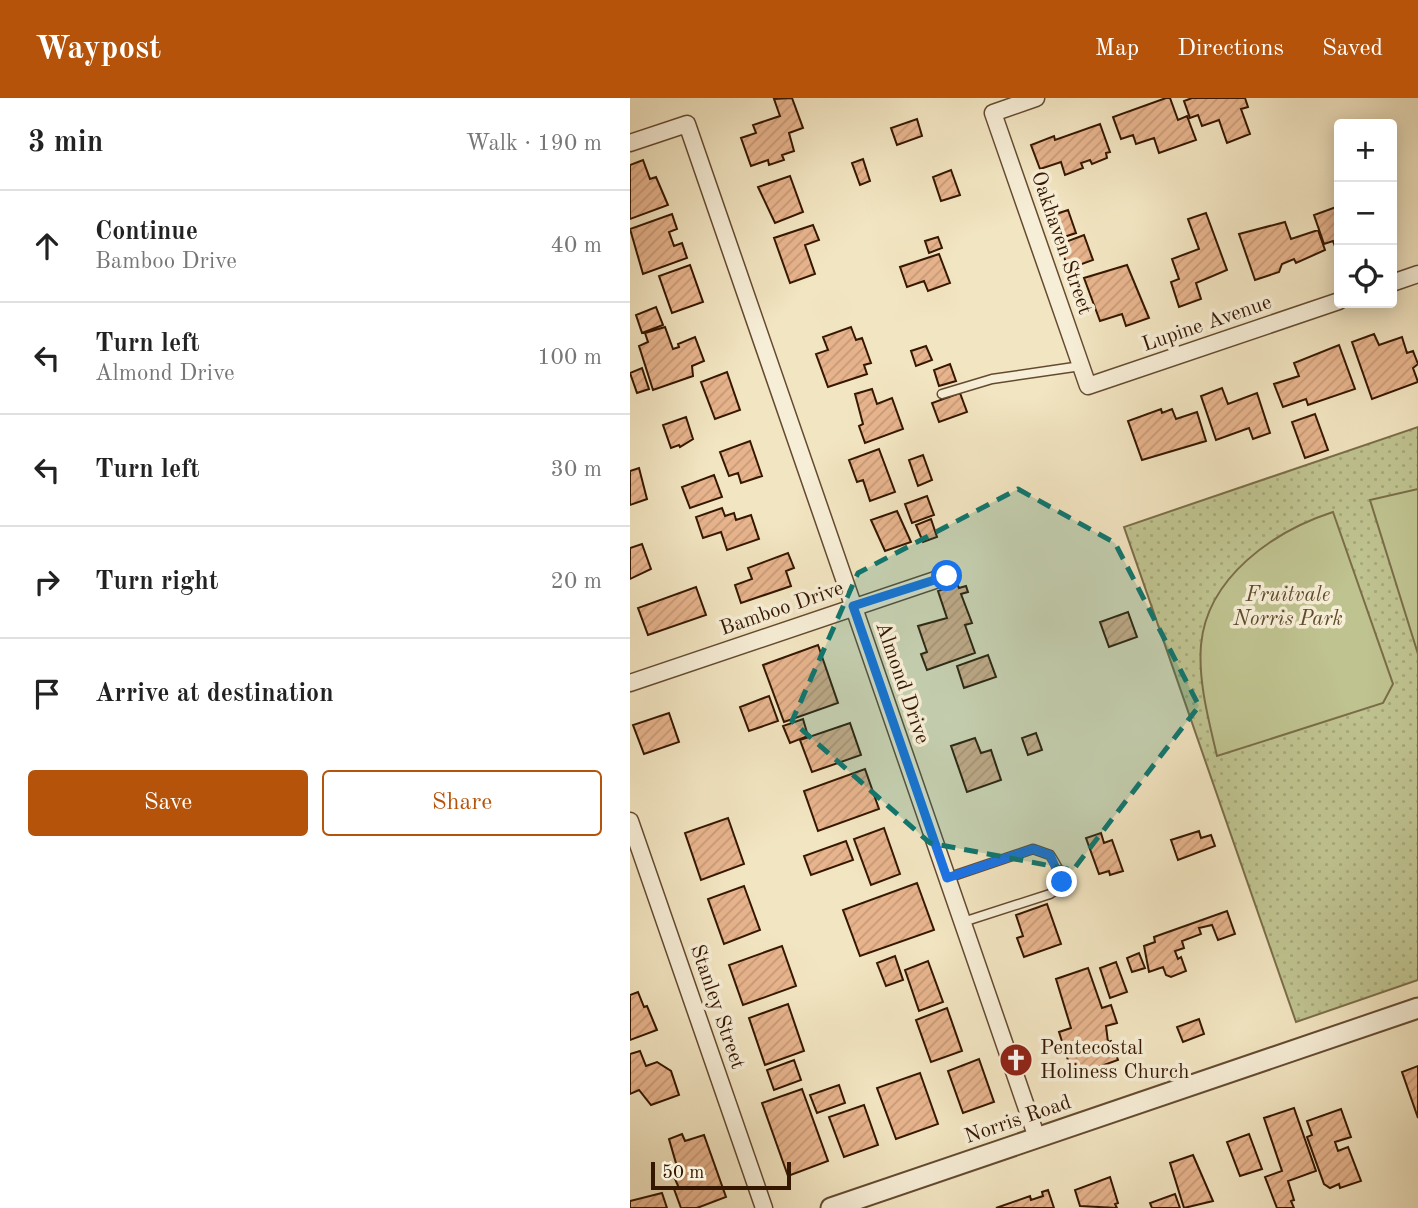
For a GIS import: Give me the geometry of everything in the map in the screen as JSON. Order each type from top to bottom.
[{"type":"street","name":"Oakhaven Street","points":[[1037,98],[993,113],[1088,386]]},
{"type":"street","name":"Almond Drive","points":[[630,143],[687,124],[1037,1138]]},
{"type":"street","points":[[1397,281],[1418,274]]},
{"type":"street","name":"Lupine Avenue","points":[[1088,386],[1334,303]]},
{"type":"street","name":"Bamboo Drive","points":[[630,683],[947,576]]},
{"type":"street","name":"Stanley Street","points":[[630,821],[764,1208]]},
{"type":"street","name":"Norris Road","points":[[831,1208],[862,1203],[1037,1138],[1418,1008]]},
{"type":"lane","points":[[942,394],[992,379],[1081,366]]},
{"type":"lane","points":[[947,878],[1033,849],[1050,855],[1061,874],[1062,882],[1058,889],[1050,894],[963,922]]},
{"type":"highlighted area","points":[[1018,489],[1115,543],[1199,706],[1073,870],[930,843],[792,721],[858,573]]},
{"type":"green space","name":"Fruitvale Norris Park","points":[[1418,427],[1418,980],[1296,1022],[1124,527]]},
{"type":"green space","points":[[1418,489],[1418,654],[1370,500]]},
{"type":"green space","points":[[1333,512],[1393,684],[1383,703],[1217,756],[1205,701],[1200,659],[1206,621],[1216,598],[1247,560],[1267,545],[1288,531]]},
{"type":"building","points":[[792,98],[803,128],[789,133],[794,151],[782,155],[784,160],[769,165],[768,160],[751,166],[741,138],[756,133],[753,125],[780,116],[774,99]]},
{"type":"building","points":[[1170,98],[1178,120],[1187,116],[1196,140],[1159,153],[1154,138],[1136,144],[1133,135],[1121,139],[1113,117]]},
{"type":"building","points":[[1192,98],[1245,98],[1248,107],[1241,109],[1250,134],[1227,143],[1219,120],[1202,126],[1198,115],[1190,118],[1184,101]]},
{"type":"building","points":[[917,119],[922,136],[897,145],[891,128]]},
{"type":"building","points":[[1100,124],[1110,152],[1106,153],[1107,158],[1092,164],[1090,160],[1081,163],[1083,168],[1065,175],[1061,162],[1040,169],[1031,145],[1054,136],[1055,140]]},
{"type":"building","points":[[863,159],[870,181],[860,185],[852,163]]},
{"type":"building","points":[[643,160],[650,179],[656,177],[668,205],[630,219],[630,165]]},
{"type":"building","points":[[951,170],[960,195],[941,201],[933,177]]},
{"type":"building","points":[[790,176],[803,212],[775,223],[758,187]]},
{"type":"building","points":[[1334,208],[1334,244],[1333,241],[1324,244],[1314,215]]},
{"type":"building","points":[[1068,210],[1076,233],[1058,239],[1050,216]]},
{"type":"building","points":[[1206,213],[1227,270],[1196,283],[1201,299],[1179,307],[1171,282],[1179,279],[1172,259],[1199,249],[1188,219]]},
{"type":"building","points":[[672,214],[677,229],[669,232],[674,246],[682,243],[687,258],[643,274],[630,229]]},
{"type":"building","points":[[1285,222],[1291,239],[1318,230],[1325,250],[1296,263],[1294,259],[1282,264],[1279,272],[1255,280],[1239,234]]},
{"type":"building","points":[[813,225],[819,240],[805,245],[815,274],[790,283],[774,238]]},
{"type":"building","points":[[1084,235],[1093,260],[1068,269],[1060,244]]},
{"type":"building","points":[[938,237],[942,248],[929,253],[925,241]]},
{"type":"building","points":[[939,254],[950,283],[928,291],[924,281],[907,287],[900,267]]},
{"type":"building","points":[[690,265],[703,302],[672,313],[659,276]]},
{"type":"building","points":[[1127,265],[1149,318],[1126,326],[1122,314],[1100,321],[1084,278]]},
{"type":"building","points":[[656,307],[663,325],[642,333],[636,315]]},
{"type":"building","points":[[665,327],[673,349],[695,337],[704,361],[692,366],[693,376],[653,390],[639,346],[648,342],[645,333]]},
{"type":"building","points":[[851,327],[856,340],[862,338],[871,363],[864,365],[867,374],[828,387],[816,354],[828,350],[823,337]]},
{"type":"building","points":[[1374,334],[1379,345],[1402,337],[1407,353],[1413,351],[1418,364],[1413,368],[1418,382],[1372,399],[1352,342]]},
{"type":"building","points":[[1339,345],[1355,389],[1308,405],[1306,399],[1283,407],[1274,384],[1299,376],[1294,363]]},
{"type":"building","points":[[926,346],[932,360],[916,366],[911,351]]},
{"type":"building","points":[[950,364],[956,381],[939,386],[934,370]]},
{"type":"building","points":[[642,368],[649,389],[637,393],[630,373]]},
{"type":"building","points":[[727,372],[740,410],[715,419],[701,382]]},
{"type":"building","points":[[1222,388],[1228,404],[1257,393],[1270,433],[1253,439],[1249,428],[1216,440],[1201,396]]},
{"type":"building","points":[[872,389],[877,404],[892,398],[903,429],[865,443],[859,426],[863,424],[855,394]]},
{"type":"building","points":[[960,393],[967,412],[939,422],[932,403]]},
{"type":"building","points":[[1161,409],[1162,413],[1172,409],[1176,419],[1197,412],[1206,441],[1142,460],[1128,421]]},
{"type":"building","points":[[1315,414],[1328,450],[1305,458],[1292,422]]},
{"type":"building","points":[[686,417],[693,439],[680,447],[671,448],[663,425]]},
{"type":"building","points":[[750,441],[762,476],[741,483],[738,473],[729,476],[720,452]]},
{"type":"building","points":[[879,449],[895,492],[870,501],[863,480],[857,482],[849,460]]},
{"type":"building","points":[[923,455],[932,480],[918,486],[909,460]]},
{"type":"building","points":[[639,468],[647,499],[630,505],[630,471]]},
{"type":"building","points":[[714,475],[722,497],[690,508],[682,487]]},
{"type":"building","points":[[927,496],[934,515],[912,523],[905,504]]},
{"type":"building","points":[[722,508],[725,516],[734,513],[736,520],[751,515],[759,539],[727,550],[721,532],[703,538],[696,517]]},
{"type":"building","points":[[897,511],[911,542],[885,551],[871,520]]},
{"type":"building","points":[[931,519],[937,537],[923,542],[916,525]]},
{"type":"building","points":[[642,544],[651,569],[630,579],[630,548]]},
{"type":"building","points":[[788,553],[794,568],[786,571],[791,586],[741,603],[735,585],[752,579],[748,568]]},
{"type":"building","points":[[957,584],[959,588],[966,586],[968,592],[961,594],[972,623],[965,625],[975,653],[927,670],[921,654],[927,652],[918,626],[947,618],[938,591]]},
{"type":"building","points":[[696,587],[706,615],[648,635],[638,608]]},
{"type":"building","points":[[1128,612],[1137,637],[1109,647],[1100,622]]},
{"type":"building","points":[[818,645],[838,703],[784,722],[763,665]]},
{"type":"building","points":[[988,655],[996,677],[964,688],[957,666]]},
{"type":"building","points":[[769,696],[778,721],[749,731],[740,707]]},
{"type":"building","points":[[669,713],[679,742],[644,754],[633,725]]},
{"type":"building","points":[[803,719],[808,736],[790,743],[783,726]]},
{"type":"building","points":[[850,723],[861,755],[812,772],[800,740]]},
{"type":"building","points":[[1036,733],[1042,750],[1028,755],[1022,738]]},
{"type":"building","points":[[975,738],[981,753],[991,750],[1001,780],[967,792],[951,746]]},
{"type":"building","points":[[865,769],[879,809],[818,831],[804,791]]},
{"type":"building","points":[[728,818],[744,864],[701,880],[685,833]]},
{"type":"building","points":[[884,828],[900,874],[871,885],[854,839]]},
{"type":"building","points":[[1199,831],[1201,838],[1211,835],[1215,846],[1178,860],[1171,840]]},
{"type":"building","points":[[1101,833],[1104,843],[1112,840],[1123,871],[1110,875],[1109,871],[1099,874],[1086,838]]},
{"type":"building","points":[[846,841],[853,860],[811,875],[804,856]]},
{"type":"building","points":[[917,883],[934,930],[860,956],[843,910]]},
{"type":"building","points":[[744,886],[760,930],[724,944],[708,899]]},
{"type":"building","points":[[1047,904],[1061,944],[1024,957],[1017,938],[1023,936],[1016,915]]},
{"type":"building","points":[[1227,911],[1235,934],[1218,940],[1212,925],[1199,928],[1201,934],[1182,941],[1184,948],[1175,951],[1178,959],[1181,957],[1186,971],[1171,977],[1166,975],[1163,967],[1149,972],[1144,946],[1155,942],[1154,937]]},
{"type":"building","points":[[782,946],[796,986],[743,1005],[729,965]]},
{"type":"building","points":[[1139,953],[1145,968],[1132,972],[1127,958]]},
{"type":"building","points":[[895,956],[903,980],[886,986],[877,963]]},
{"type":"building","points":[[928,961],[943,1002],[919,1011],[905,970]]},
{"type":"building","points":[[1116,962],[1127,992],[1110,998],[1100,968]]},
{"type":"building","points":[[1088,968],[1102,1008],[1111,1005],[1117,1023],[1106,1026],[1108,1042],[1111,1041],[1118,1060],[1073,1076],[1059,1032],[1071,1028],[1056,979]]},
{"type":"building","points":[[638,992],[657,1030],[630,1040],[630,995]]},
{"type":"building","points":[[788,1004],[804,1051],[765,1065],[749,1018]]},
{"type":"building","points":[[947,1008],[962,1051],[931,1062],[916,1020]]},
{"type":"building","points":[[1199,1019],[1204,1034],[1183,1042],[1177,1027]]},
{"type":"building","points":[[640,1051],[646,1066],[657,1062],[671,1071],[679,1095],[651,1105],[639,1090],[630,1094],[630,1054]]},
{"type":"building","points":[[979,1059],[994,1102],[963,1113],[948,1071]]},
{"type":"building","points":[[794,1060],[801,1080],[774,1090],[767,1070]]},
{"type":"building","points":[[1418,1066],[1418,1118],[1402,1072]]},
{"type":"building","points":[[920,1073],[938,1124],[896,1139],[877,1088]]},
{"type":"building","points":[[839,1085],[845,1103],[817,1113],[810,1095]]},
{"type":"building","points":[[802,1089],[828,1161],[788,1176],[762,1103]]},
{"type":"building","points":[[864,1105],[878,1145],[844,1157],[829,1117]]},
{"type":"building","points":[[1294,1108],[1316,1171],[1288,1181],[1294,1208],[1277,1208],[1265,1177],[1282,1171],[1264,1118]]},
{"type":"building","points":[[1341,1109],[1351,1137],[1335,1142],[1338,1151],[1348,1147],[1361,1181],[1340,1188],[1339,1184],[1330,1188],[1324,1184],[1307,1137],[1312,1135],[1307,1121]]},
{"type":"building","points":[[682,1134],[685,1141],[704,1135],[726,1197],[697,1208],[681,1208],[674,1189],[679,1188],[675,1179],[680,1177],[669,1139]]},
{"type":"building","points":[[1249,1134],[1262,1169],[1240,1176],[1227,1142]]},
{"type":"building","points":[[1193,1155],[1213,1201],[1184,1208],[1170,1163]]},
{"type":"building","points":[[1110,1177],[1117,1208],[1080,1206],[1075,1190]]},
{"type":"building","points":[[1048,1190],[1054,1208],[996,1208],[1030,1196],[1031,1200],[1043,1196],[1042,1192]]},
{"type":"building","points":[[662,1193],[667,1208],[630,1208],[630,1201]]},
{"type":"building","points":[[1175,1194],[1180,1208],[1152,1208],[1150,1203]]},
{"type":"place","name":"Pentecostal Holiness Church","points":[[1016,1060]]},
{"type":"route","points":[[947,576],[853,606],[947,878],[1033,849],[1050,855],[1061,874],[1062,882]]}]
